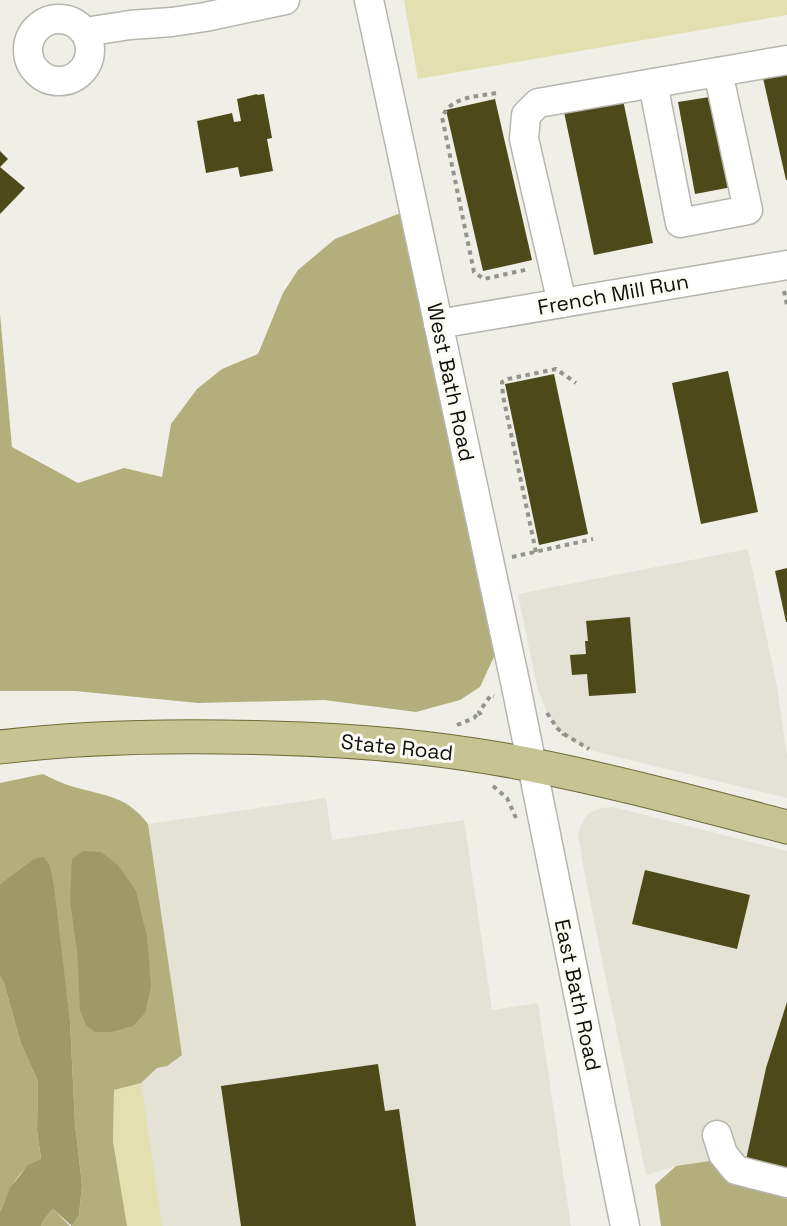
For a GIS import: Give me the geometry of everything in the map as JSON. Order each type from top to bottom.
[{"type":"main road","name":"State Road","points":[[0,747],[52,741],[201,735],[317,739],[400,745],[530,764],[787,826]]},
{"type":"street","points":[[85,32],[205,17],[285,0]]},
{"type":"street","name":"West Bath Road","points":[[369,0],[517,691],[530,764]]},
{"type":"street","points":[[562,303],[524,139],[526,115],[538,102],[787,60]]},
{"type":"street","points":[[653,83],[680,223],[748,210],[718,72]]},
{"type":"street","name":"French Mill Run","points":[[438,324],[562,303],[786,278]]},
{"type":"street","name":"East Bath Road","points":[[530,764],[626,1226]]},
{"type":"street","points":[[717,1135],[723,1154],[736,1170],[787,1182]]},
{"type":"path","points":[[496,93],[452,102],[442,117],[474,272],[484,279],[552,263]]},
{"type":"path","points":[[786,278],[787,305]]},
{"type":"path","points":[[536,552],[502,382],[556,369],[576,383]]},
{"type":"path","points":[[510,558],[593,539]]},
{"type":"path","points":[[481,715],[479,712],[491,695],[494,696]]},
{"type":"path","points":[[544,705],[557,728],[564,734],[563,736]]},
{"type":"path","points":[[495,783],[493,786],[507,798],[519,825]]},
{"type":"shaded area","points":[[404,0],[787,0],[787,15],[418,79]]},
{"type":"shaded area","points":[[413,208],[504,635],[480,687],[460,700],[416,712],[324,700],[198,703],[75,691],[0,691],[0,314],[12,447],[78,483],[124,468],[162,477],[171,424],[197,389],[222,369],[258,354],[283,293],[298,270],[335,239]]},
{"type":"shaded area","points":[[748,549],[777,687],[787,756],[787,798],[593,751],[576,743],[557,728],[547,712],[537,687],[518,594]]},
{"type":"shaded area","points":[[43,774],[66,784],[124,802],[148,824],[182,1055],[167,1066],[157,1068],[141,1083],[114,1090],[113,1141],[127,1226],[72,1226],[79,1215],[82,1185],[75,1123],[70,1020],[50,866],[33,859],[0,884],[0,783]]},
{"type":"shaded area","points":[[326,798],[332,840],[464,820],[492,1010],[538,1003],[571,1226],[162,1226],[137,1062],[182,1055],[148,824]]},
{"type":"shaded area","points":[[613,807],[787,851],[787,1199],[676,1166],[646,1175],[578,833],[585,817],[591,812]]},
{"type":"shaded area","points":[[83,851],[101,852],[118,865],[136,891],[147,937],[151,986],[145,1013],[133,1026],[111,1032],[95,1032],[86,1025],[80,1010],[77,950],[70,901],[72,859]]},
{"type":"shaded area","points":[[44,857],[50,866],[54,887],[70,1020],[75,1123],[82,1185],[79,1215],[72,1226],[53,1209],[41,1226],[0,1226],[0,1212],[10,1188],[28,1165],[41,1159],[37,1130],[38,1081],[21,1044],[0,976],[0,884],[33,859]]},
{"type":"shaded area","points":[[0,976],[21,1044],[38,1081],[37,1130],[41,1159],[20,1174],[0,1212]]},
{"type":"shaded area","points":[[141,1083],[162,1226],[127,1226],[113,1141],[114,1090]]},
{"type":"shaded area","points":[[710,1161],[730,1180],[787,1199],[787,1226],[661,1226],[655,1185],[676,1166]]},
{"type":"shaded area","points":[[53,1209],[70,1226],[41,1226]]},
{"type":"building","points":[[787,73],[787,180],[786,180],[763,78]]},
{"type":"building","points":[[264,94],[272,138],[267,139],[273,171],[240,177],[238,167],[206,173],[197,121],[232,113],[234,122],[241,121],[237,99]]},
{"type":"building","points":[[716,96],[732,187],[695,194],[678,102]]},
{"type":"building","points":[[495,99],[532,260],[483,271],[446,110]]},
{"type":"building","points":[[623,100],[653,243],[594,255],[564,112]]},
{"type":"building","points":[[0,151],[8,159],[0,167]]},
{"type":"building","points":[[0,167],[25,188],[0,214]]},
{"type":"building","points":[[728,371],[758,512],[701,524],[672,383]]},
{"type":"building","points":[[554,374],[588,534],[539,545],[505,384]]},
{"type":"building","points":[[787,568],[787,622],[786,622],[775,571]]},
{"type":"building","points":[[630,617],[636,693],[589,696],[587,674],[572,675],[570,655],[586,654],[585,641],[588,641],[586,621]]},
{"type":"building","points":[[645,870],[750,895],[737,949],[632,924]]},
{"type":"building","points":[[787,1002],[787,1168],[746,1160],[766,1068]]},
{"type":"building","points":[[378,1064],[385,1111],[399,1109],[416,1226],[241,1226],[221,1086]]}]
